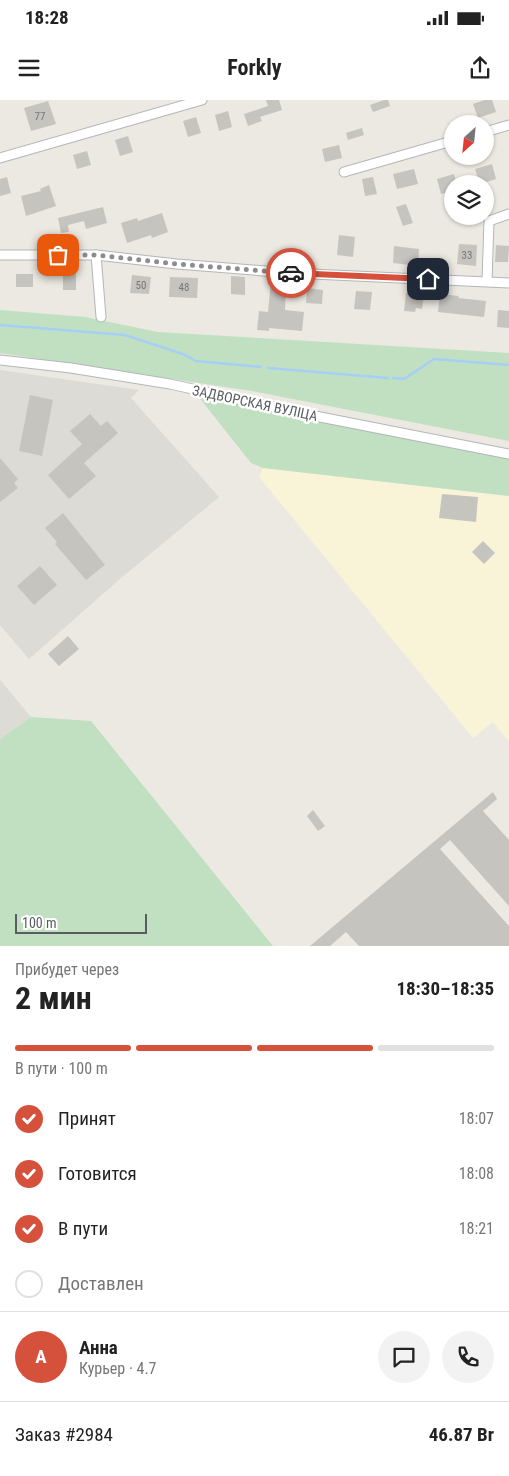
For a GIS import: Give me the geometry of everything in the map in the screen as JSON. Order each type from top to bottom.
[{"type":"street","points":[[0,158],[202,100]]},
{"type":"street","points":[[494,129],[509,125]]},
{"type":"street","points":[[344,172],[444,143]]},
{"type":"street","points":[[487,281],[489,221],[509,214]]},
{"type":"street","points":[[0,255],[96,255],[290,273],[509,282]]},
{"type":"street","points":[[96,255],[101,317]]},
{"type":"street","name":"ЗАДВОРСКАЯ ВУЛІЦА","points":[[0,360],[71,368],[170,384],[310,415],[509,454]]},
{"type":"shaded area","points":[[0,370],[139,390],[131,398],[219,497],[121,578],[29,659],[0,625]]},
{"type":"shaded area","points":[[263,468],[509,496],[509,742],[493,722],[473,738],[259,477]]},
{"type":"shaded area","points":[[0,680],[31,717],[0,739]]},
{"type":"green space","points":[[0,310],[85,317],[158,332],[509,353],[509,441],[252,391],[0,353]]},
{"type":"green space","points":[[198,396],[509,457],[509,496],[263,468],[251,463]]},
{"type":"green space","points":[[31,717],[91,721],[273,946],[0,946],[0,739]]},
{"type":"building","points":[[266,100],[279,100],[282,110],[260,117],[262,121],[248,126],[244,114],[268,106]]},
{"type":"building","points":[[388,100],[390,106],[373,112],[370,105]]},
{"type":"building","points":[[492,100],[496,112],[487,115],[477,115],[473,104]]},
{"type":"building","points":[[48,101],[56,124],[31,131],[24,108]]},
{"type":"building","points":[[228,111],[232,127],[219,131],[215,115]]},
{"type":"building","points":[[196,117],[201,133],[188,137],[183,121]]},
{"type":"building","points":[[362,128],[364,135],[348,140],[346,133]]},
{"type":"building","points":[[128,136],[133,152],[120,156],[115,140]]},
{"type":"building","points":[[339,145],[342,158],[325,162],[322,149]]},
{"type":"building","points":[[87,151],[91,165],[77,169],[73,155]]},
{"type":"building","points":[[492,165],[496,179],[494,180],[494,175],[477,175],[475,169]]},
{"type":"building","points":[[414,169],[418,184],[397,189],[393,174]]},
{"type":"building","points":[[7,177],[11,193],[0,196],[0,179]]},
{"type":"building","points":[[373,177],[377,194],[365,196],[362,179]]},
{"type":"building","points":[[444,177],[444,193],[441,194],[437,179]]},
{"type":"building","points":[[49,185],[56,206],[26,216],[21,196],[41,191],[40,189]]},
{"type":"building","points":[[406,204],[413,223],[403,226],[396,207]]},
{"type":"building","points":[[103,207],[107,223],[86,229],[84,221],[68,225],[69,232],[61,233],[58,218]]},
{"type":"building","points":[[162,213],[168,232],[152,238],[151,235],[127,243],[121,223],[137,218],[138,221]]},
{"type":"building","points":[[339,235],[355,237],[353,257],[337,255]]},
{"type":"building","points":[[459,244],[477,245],[476,266],[457,264]]},
{"type":"building","points":[[496,245],[509,246],[508,262],[495,262]]},
{"type":"building","points":[[394,246],[419,249],[418,266],[393,263]]},
{"type":"building","points":[[16,274],[33,274],[33,287],[16,287]]},
{"type":"building","points":[[63,274],[76,274],[76,290],[63,290]]},
{"type":"building","points":[[132,275],[151,277],[149,294],[130,293]]},
{"type":"building","points":[[231,276],[245,277],[245,295],[231,294]]},
{"type":"building","points":[[170,277],[198,278],[197,298],[169,297]]},
{"type":"building","points":[[271,281],[281,282],[280,286],[286,286],[285,310],[304,312],[302,331],[269,328],[269,331],[257,330],[259,311],[268,312]]},
{"type":"building","points":[[307,288],[323,290],[322,304],[306,303]]},
{"type":"building","points":[[356,291],[372,292],[370,310],[354,309]]},
{"type":"building","points":[[406,293],[424,295],[422,309],[416,308],[415,312],[404,311]]},
{"type":"building","points":[[440,294],[486,301],[484,317],[438,312]]},
{"type":"building","points":[[498,310],[509,311],[509,328],[497,327]]},
{"type":"building","points":[[30,395],[53,400],[42,456],[19,451]]},
{"type":"building","points":[[90,414],[101,426],[107,421],[118,433],[84,463],[96,476],[69,499],[48,475],[82,444],[70,431]]},
{"type":"building","points":[[0,458],[18,479],[14,483],[18,488],[0,502]]},
{"type":"building","points":[[442,494],[478,497],[476,522],[439,518]]},
{"type":"building","points":[[63,513],[105,565],[86,580],[55,544],[57,542],[45,528]]},
{"type":"building","points":[[483,541],[495,553],[484,564],[472,552]]},
{"type":"building","points":[[40,566],[57,585],[34,605],[17,586]]},
{"type":"building","points":[[68,636],[79,649],[59,666],[48,654]]},
{"type":"building","points":[[493,792],[497,799],[483,811],[509,840],[509,906],[450,840],[440,849],[509,926],[509,946],[359,946],[346,932],[330,946],[310,946]]},
{"type":"building","points":[[313,810],[325,826],[318,831],[307,816]]},
{"type":"waterway","points":[[0,325],[125,335],[183,354],[196,361],[261,367]]},
{"type":"waterway","points":[[393,378],[404,379],[434,359],[509,365]]},
{"type":"waterway","points":[[268,368],[388,378]]},
{"type":"way so far","points":[[58,255],[96,255],[177,264],[291,273]]},
{"type":"route","points":[[291,273],[428,279]]}]
